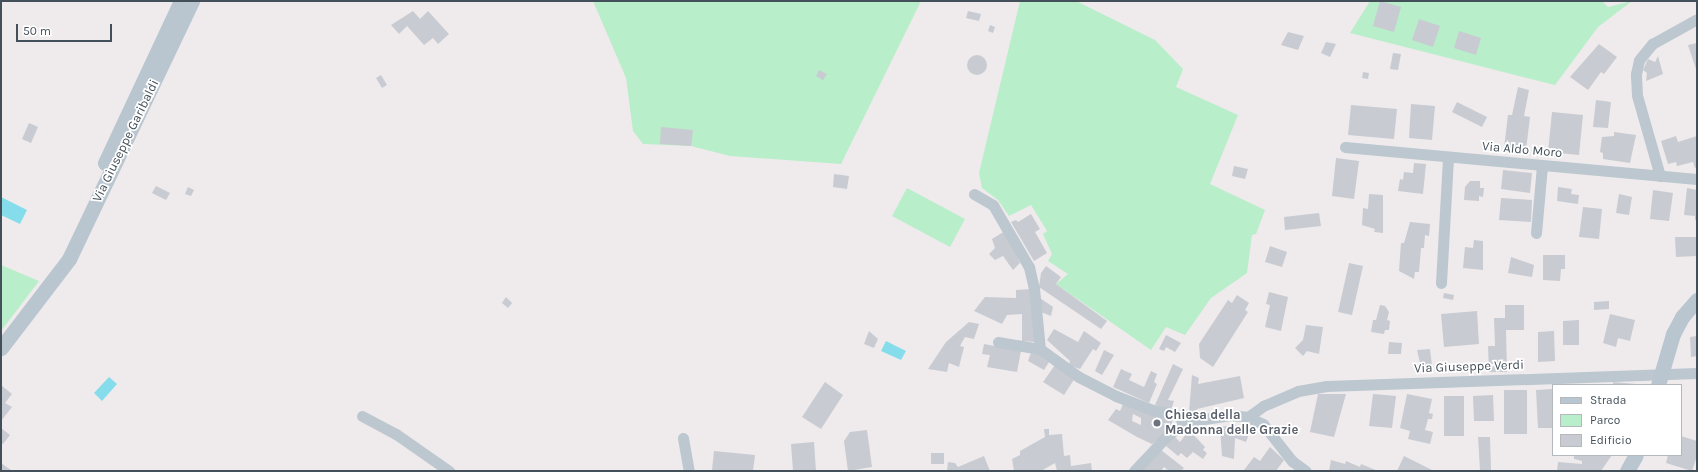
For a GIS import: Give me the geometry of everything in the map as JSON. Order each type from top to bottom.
[{"type":"main road","name":"Via Giuseppe Garibaldi","points":[[55,278],[123,122],[180,1]]},
{"type":"main road","name":"Via Giuseppe Garibaldi","points":[[1,348],[69,259],[192,1]]},
{"type":"main road","points":[[1660,379],[1673,334],[1682,317],[1697,300]]},
{"type":"main road","points":[[1627,471],[1635,456]]},
{"type":"street","points":[[1660,176],[1637,95],[1636,74],[1639,60],[1652,44],[1697,19]]},
{"type":"street","name":"Via Aldo Moro","points":[[1345,147],[1697,179]]},
{"type":"street","points":[[1441,283],[1448,157]]},
{"type":"street","points":[[1536,233],[1542,166]]},
{"type":"street","points":[[974,194],[993,205],[1029,267],[1034,288],[1040,349]]},
{"type":"street","points":[[998,342],[1040,349],[1079,377],[1116,396],[1152,410],[1177,415],[1185,422]]},
{"type":"street","name":"Via Giuseppe Verdi","points":[[1248,417],[1263,406],[1298,391],[1326,386],[1660,379],[1697,373]]},
{"type":"street","points":[[1134,471],[1167,436],[1185,422],[1230,415],[1248,417],[1263,424],[1292,461],[1306,471]]},
{"type":"street","points":[[362,416],[396,434],[449,471]]},
{"type":"street","points":[[683,438],[689,471]]},
{"type":"green space","points":[[593,1],[921,1],[841,164],[730,156],[691,146],[643,144],[633,131],[626,78]]},
{"type":"green space","points":[[1020,1],[1076,1],[1155,40],[1183,69],[1176,87],[1238,115],[1210,184],[1265,210],[1256,234],[1252,235],[1247,273],[1211,298],[1185,335],[1166,327],[1151,350],[1056,284],[1068,274],[1048,261],[1052,254],[1043,234],[1047,231],[1031,205],[1009,216],[998,200],[982,188],[979,173]]},
{"type":"green space","points":[[1370,1],[1602,1],[1608,7],[1632,1],[1598,27],[1555,85],[1350,33]]},
{"type":"green space","points":[[907,188],[965,219],[950,247],[892,216]]},
{"type":"green space","points":[[1,265],[39,281],[1,331]]},
{"type":"water","points":[[1,197],[27,210],[20,224],[1,215]]},
{"type":"water","points":[[886,341],[906,351],[901,360],[881,351]]},
{"type":"water","points":[[109,377],[117,384],[102,401],[94,393]]},
{"type":"building","points":[[1380,1],[1401,7],[1394,32],[1373,26]]},
{"type":"building","points":[[413,11],[420,19],[428,11],[449,34],[438,44],[433,38],[424,45],[407,26],[399,34],[391,25]]},
{"type":"building","points":[[968,11],[981,14],[979,21],[966,18]]},
{"type":"building","points":[[1419,19],[1440,26],[1433,47],[1412,40]]},
{"type":"building","points":[[990,25],[995,27],[993,33],[988,31]]},
{"type":"building","points":[[1459,31],[1481,38],[1476,55],[1454,48]]},
{"type":"building","points":[[1288,32],[1304,36],[1298,50],[1281,45]]},
{"type":"building","points":[[1326,42],[1336,44],[1330,57],[1321,53]]},
{"type":"building","points":[[1697,43],[1697,72],[1688,45]]},
{"type":"building","points":[[1599,44],[1617,57],[1604,74],[1601,72],[1588,90],[1570,77]]},
{"type":"building","points":[[1393,53],[1401,54],[1398,70],[1390,69]]},
{"type":"building","points":[[977,55],[984,58],[987,65],[984,72],[977,75],[970,72],[967,65],[970,58]]},
{"type":"building","points":[[1658,56],[1663,74],[1646,81],[1647,73],[1643,70],[1648,59],[1655,62]]},
{"type":"building","points":[[819,70],[827,74],[823,80],[816,76]]},
{"type":"building","points":[[1363,72],[1369,73],[1368,79],[1362,78]]},
{"type":"building","points":[[381,75],[387,85],[382,88],[376,78]]},
{"type":"building","points":[[1518,87],[1529,90],[1524,116],[1530,117],[1526,150],[1504,148],[1508,115],[1512,115]]},
{"type":"building","points":[[1596,100],[1611,102],[1608,128],[1593,127]]},
{"type":"building","points":[[1457,102],[1487,117],[1482,127],[1452,112]]},
{"type":"building","points":[[1411,104],[1435,106],[1432,140],[1409,138]]},
{"type":"building","points":[[1351,105],[1397,109],[1394,139],[1348,135]]},
{"type":"building","points":[[1552,112],[1583,115],[1579,155],[1548,152]]},
{"type":"building","points":[[29,123],[38,127],[31,143],[22,139]]},
{"type":"building","points":[[661,127],[693,130],[691,146],[660,144]]},
{"type":"building","points":[[1614,132],[1636,135],[1630,163],[1603,159],[1603,153],[1600,152],[1602,137],[1614,136]]},
{"type":"building","points":[[1676,136],[1678,142],[1697,136],[1697,167],[1695,168],[1693,162],[1677,166],[1676,162],[1668,164],[1661,141]]},
{"type":"building","points":[[1336,158],[1359,161],[1354,199],[1332,196]]},
{"type":"building","points":[[1414,163],[1426,164],[1423,194],[1398,191],[1400,179],[1403,180],[1404,172],[1413,173]]},
{"type":"building","points":[[1234,166],[1248,169],[1245,179],[1232,176]]},
{"type":"building","points":[[1503,170],[1532,173],[1530,193],[1501,189]]},
{"type":"building","points":[[834,174],[849,176],[847,189],[833,187]]},
{"type":"building","points":[[1470,181],[1480,181],[1480,188],[1484,188],[1483,197],[1479,196],[1479,201],[1464,200],[1465,187]]},
{"type":"building","points":[[156,186],[170,193],[166,200],[152,193]]},
{"type":"building","points":[[188,187],[194,190],[191,196],[185,194]]},
{"type":"building","points":[[1558,187],[1572,189],[1571,194],[1579,195],[1578,204],[1557,201]]},
{"type":"building","points":[[1687,188],[1697,190],[1697,221],[1695,220],[1695,216],[1684,215]]},
{"type":"building","points":[[1653,190],[1673,193],[1669,221],[1650,219]]},
{"type":"building","points":[[1369,194],[1383,195],[1383,233],[1374,232],[1375,229],[1362,225],[1363,208],[1368,209]]},
{"type":"building","points":[[1619,194],[1632,197],[1629,215],[1616,213]]},
{"type":"building","points":[[1501,198],[1532,200],[1531,222],[1499,220]]},
{"type":"building","points":[[1583,207],[1602,209],[1599,239],[1579,237]]},
{"type":"building","points":[[1319,213],[1321,226],[1285,230],[1284,217]]},
{"type":"building","points":[[1031,214],[1040,229],[1035,232],[1047,253],[1034,261],[1011,222],[1016,220],[1018,222]]},
{"type":"building","points":[[1410,222],[1430,224],[1429,236],[1425,235],[1424,248],[1421,248],[1419,272],[1415,272],[1414,279],[1399,271],[1401,243],[1404,243]]},
{"type":"building","points":[[1005,231],[1020,263],[1013,270],[1003,256],[995,260],[989,254],[995,248],[992,239]]},
{"type":"building","points":[[1675,237],[1697,237],[1697,256],[1676,257]]},
{"type":"building","points":[[1474,240],[1483,241],[1483,270],[1463,268],[1465,247],[1473,248]]},
{"type":"building","points":[[1270,246],[1287,252],[1282,267],[1265,262]]},
{"type":"building","points":[[1543,255],[1565,255],[1565,269],[1561,269],[1560,281],[1543,280]]},
{"type":"building","points":[[1511,257],[1534,265],[1532,277],[1508,273]]},
{"type":"building","points":[[1349,263],[1363,266],[1352,315],[1338,312]]},
{"type":"building","points":[[1046,266],[1061,277],[1056,284],[1107,321],[1101,329],[1039,287],[1041,273]]},
{"type":"building","points":[[1031,289],[1035,342],[1022,341],[1022,314],[1007,315],[1002,324],[974,311],[985,297],[1016,298],[1016,290]]},
{"type":"building","points":[[1269,292],[1288,297],[1281,331],[1265,327],[1270,305],[1266,304]]},
{"type":"building","points":[[1444,293],[1454,295],[1453,300],[1443,298]]},
{"type":"building","points":[[1237,295],[1249,303],[1245,310],[1248,312],[1213,367],[1200,358],[1199,344],[1228,300],[1232,303]]},
{"type":"building","points":[[506,297],[512,303],[508,308],[502,303]]},
{"type":"building","points":[[1040,298],[1053,307],[1051,316],[1041,312]]},
{"type":"building","points":[[1609,301],[1609,309],[1594,310],[1594,302]]},
{"type":"building","points":[[1380,305],[1385,306],[1389,312],[1387,320],[1390,321],[1389,330],[1385,330],[1384,334],[1371,332],[1373,320],[1376,320]]},
{"type":"building","points":[[1505,305],[1524,305],[1524,330],[1506,330],[1507,372],[1489,372],[1488,346],[1495,346],[1494,318],[1505,318]]},
{"type":"building","points":[[1477,311],[1479,344],[1444,347],[1441,314]]},
{"type":"building","points":[[1610,314],[1635,320],[1630,341],[1618,338],[1616,347],[1603,343]]},
{"type":"building","points":[[1579,320],[1579,345],[1563,345],[1563,321]]},
{"type":"building","points":[[969,322],[979,324],[974,339],[965,337],[960,346],[964,347],[959,367],[949,363],[947,372],[928,369],[946,342]]},
{"type":"building","points":[[1306,325],[1323,327],[1319,354],[1307,351],[1303,356],[1295,348],[1303,340]]},
{"type":"building","points":[[1054,329],[1078,342],[1084,331],[1101,343],[1096,351],[1093,349],[1080,369],[1069,365],[1070,361],[1047,340]]},
{"type":"building","points":[[869,331],[878,339],[874,348],[864,344]]},
{"type":"building","points":[[1554,331],[1555,361],[1538,362],[1538,332]]},
{"type":"building","points":[[1166,335],[1181,343],[1175,352],[1166,347],[1164,351],[1159,349]]},
{"type":"building","points":[[1697,336],[1697,356],[1691,357],[1690,337]]},
{"type":"building","points":[[1389,342],[1402,343],[1401,354],[1388,354]]},
{"type":"building","points":[[984,344],[1021,351],[1017,372],[987,367],[990,355],[982,354]]},
{"type":"building","points":[[1430,349],[1432,366],[1421,367],[1417,350]]},
{"type":"building","points":[[1032,350],[1049,362],[1044,370],[1028,361]]},
{"type":"building","points":[[1104,350],[1114,355],[1102,375],[1095,371]]},
{"type":"building","points":[[1173,364],[1183,369],[1168,400],[1174,401],[1171,410],[1155,405]]},
{"type":"building","points":[[1055,365],[1075,378],[1064,395],[1043,382]]},
{"type":"building","points":[[1121,369],[1132,374],[1129,380],[1144,387],[1151,371],[1157,374],[1154,382],[1157,384],[1149,403],[1113,387]]},
{"type":"building","points":[[1192,375],[1199,378],[1198,384],[1240,376],[1244,398],[1197,409],[1196,413],[1189,412]]},
{"type":"building","points":[[825,382],[843,395],[821,429],[802,417]]},
{"type":"building","points":[[1613,382],[1636,384],[1613,384]]},
{"type":"building","points":[[1,385],[12,394],[5,403],[12,407],[1,421]]},
{"type":"building","points":[[1552,389],[1552,428],[1538,428],[1536,390]]},
{"type":"building","points":[[1504,390],[1527,390],[1527,434],[1504,434]]},
{"type":"building","points":[[1318,394],[1346,394],[1334,437],[1310,432]]},
{"type":"building","points":[[1373,394],[1396,396],[1392,428],[1369,426]]},
{"type":"building","points":[[1407,394],[1432,399],[1429,413],[1433,414],[1432,419],[1428,419],[1425,430],[1433,432],[1430,444],[1408,439],[1410,431],[1400,428]]},
{"type":"building","points":[[1493,395],[1494,421],[1474,421],[1473,396]]},
{"type":"building","points":[[1444,396],[1464,396],[1464,436],[1444,436]]},
{"type":"building","points":[[1123,404],[1173,418],[1171,430],[1152,444],[1108,420],[1116,409],[1120,411]],"holes":[[[1133,414],[1141,418],[1141,425],[1132,421]]]},
{"type":"building","points":[[1234,425],[1250,431],[1246,442],[1235,438],[1234,459],[1222,456],[1220,427]]},
{"type":"building","points":[[1,428],[10,435],[3,444],[1,443]]},
{"type":"building","points":[[1044,429],[1049,429],[1049,435],[1062,434],[1064,456],[1070,455],[1071,466],[1091,463],[1092,471],[1057,471],[1055,463],[1041,471],[1014,471],[1012,459],[1020,455],[1020,451],[1045,437]]},
{"type":"building","points":[[867,430],[872,467],[848,471],[844,441],[850,432]]},
{"type":"building","points":[[1189,430],[1205,447],[1203,450],[1207,453],[1203,459],[1193,452],[1187,458],[1181,453],[1178,456],[1166,446],[1174,436],[1180,442]]},
{"type":"building","points":[[1682,436],[1697,441],[1697,456],[1692,471],[1666,463],[1668,456],[1682,456]]},
{"type":"building","points":[[1478,437],[1490,437],[1491,470],[1480,470]]},
{"type":"building","points":[[814,442],[816,471],[793,471],[791,444]]},
{"type":"building","points":[[1270,447],[1284,460],[1276,471],[1244,470],[1254,457],[1260,461]]},
{"type":"building","points":[[1161,450],[1184,468],[1181,471],[1169,471],[1164,467],[1161,471],[1142,471]]},
{"type":"building","points":[[714,451],[755,455],[753,471],[712,470]]},
{"type":"building","points":[[931,453],[944,453],[944,464],[931,464]]},
{"type":"building","points":[[984,456],[990,471],[947,471],[948,462],[955,463],[958,467]]},
{"type":"building","points":[[1404,456],[1434,471],[1397,471]]},
{"type":"building","points":[[1574,456],[1611,456],[1601,471],[1557,471],[1558,462],[1582,464],[1582,461],[1574,459]]},
{"type":"building","points":[[1331,460],[1345,464],[1346,461],[1360,467],[1361,464],[1378,471],[1329,471]]},
{"type":"building","points":[[1,463],[11,470],[1,471]]},
{"type":"place","name":"Chiesa della Madonna delle Grazie","points":[[1157,423]]}]
